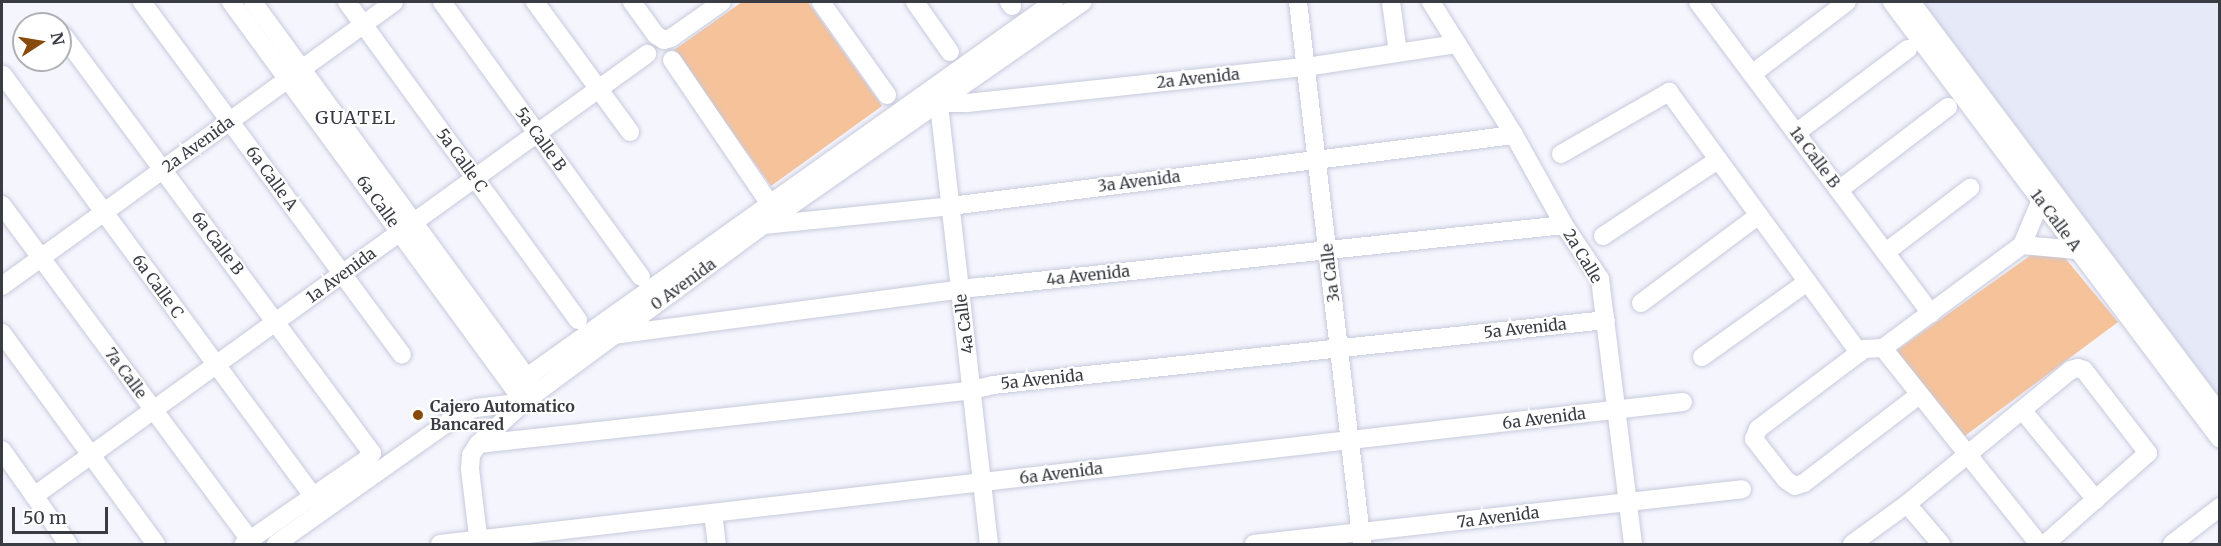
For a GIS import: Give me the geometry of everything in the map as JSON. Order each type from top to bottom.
[{"type":"street","name":"6a Calle A","points":[[142,2],[402,355]]},
{"type":"street","name":"6a Calle","points":[[231,2],[295,74],[525,390]]},
{"type":"street","name":"6a Calle","points":[[253,2],[295,74]]},
{"type":"street","name":"5a Calle C","points":[[347,2],[578,320]]},
{"type":"street","name":"2a Avenida","points":[[2,286],[394,2]]},
{"type":"street","name":"5a Calle B","points":[[441,2],[641,277]]},
{"type":"street","points":[[535,2],[630,132]]},
{"type":"street","points":[[632,2],[656,35],[664,40],[671,38],[722,2]]},
{"type":"street","points":[[820,2],[887,95]]},
{"type":"street","points":[[915,2],[950,52]]},
{"type":"street","name":"0 Avenida","points":[[525,390],[770,204],[1054,2]]},
{"type":"street","name":"0 Avenida","points":[[276,544],[461,413],[525,390],[612,336],[763,225],[1083,2]]},
{"type":"street","name":"3a Calle","points":[[1298,2],[1361,539]]},
{"type":"street","points":[[1391,2],[1398,53]]},
{"type":"street","name":"2a Calle","points":[[1431,2],[1514,135],[1564,225],[1600,279],[1633,544]]},
{"type":"street","points":[[1752,74],[1847,2]]},
{"type":"street","name":"1a Calle A","points":[[1892,2],[2077,249],[2187,384],[2220,414]]},
{"type":"street","name":"1a Calle A","points":[[1911,2],[2187,384],[2220,439]]},
{"type":"street","name":"1a Calle B","points":[[1707,5],[1752,74],[1931,313]]},
{"type":"street","name":"2a Avenida","points":[[939,103],[967,103],[1306,67],[1457,44]]},
{"type":"street","name":"6a Calle B","points":[[72,46],[372,453],[314,496]]},
{"type":"street","points":[[1796,133],[1908,49]]},
{"type":"street","name":"1a Avenida","points":[[34,496],[647,54]]},
{"type":"street","points":[[672,60],[770,204]]},
{"type":"street","name":"6a Calle C","points":[[3,75],[314,496]]},
{"type":"street","points":[[1561,154],[1669,92],[1676,98],[1718,160],[1859,353]]},
{"type":"street","name":"4a Calle","points":[[939,103],[989,544]]},
{"type":"street","points":[[1839,190],[1948,107]]},
{"type":"street","name":"3a Avenida","points":[[763,225],[951,206],[1316,158],[1514,135]]},
{"type":"street","points":[[1603,236],[1718,160]]},
{"type":"street","points":[[1886,252],[1970,188]]},
{"type":"street","points":[[1919,395],[1804,483],[1795,486],[1786,480],[1754,438],[1758,429],[1859,353],[1873,347],[1883,348],[2022,245],[2041,200]]},
{"type":"street","name":"7a Calle","points":[[2,205],[247,542]]},
{"type":"street","points":[[1641,303],[1759,214]]},
{"type":"street","name":"4a Avenida","points":[[612,336],[960,291],[1327,249],[1564,225]]},
{"type":"street","points":[[2022,245],[2077,249]]},
{"type":"street","points":[[1702,357],[1808,282]]},
{"type":"street","name":"5a Avenida","points":[[478,444],[972,390],[993,385],[1318,349],[1339,349],[1606,320]]},
{"type":"street","points":[[2,333],[156,544]]},
{"type":"street","points":[[1883,348],[1966,456],[2039,544]]},
{"type":"street","points":[[1852,544],[1907,504],[2071,370],[2078,368],[2084,370],[2148,453],[2045,544]]},
{"type":"street","points":[[479,542],[470,469],[471,455],[525,390]]},
{"type":"street","name":"6a Avenida","points":[[440,544],[479,542],[1683,402]]},
{"type":"street","points":[[2023,411],[2096,500]]},
{"type":"street","points":[[2,450],[68,544]]},
{"type":"street","name":"7a Avenida","points":[[1254,544],[1361,539],[1628,502],[1742,489]]},
{"type":"street","points":[[247,542],[314,496]]},
{"type":"street","points":[[1907,504],[1941,544]]},
{"type":"street","points":[[713,513],[717,544]]},
{"type":"street","points":[[2172,544],[2217,515]]},
{"type":"shaded area","points":[[742,2],[808,2],[882,106],[771,186],[674,50]]},
{"type":"shaded area","points":[[1902,2],[2219,2],[2219,419]]},
{"type":"shaded area","points":[[2041,248],[2060,252],[2118,322],[1962,438],[1893,353]]},
{"type":"place","name":"Cajero Automatico Bancared","points":[[418,415]]},
{"type":"district","name":"GUATEL","points":[[356,118]]}]
